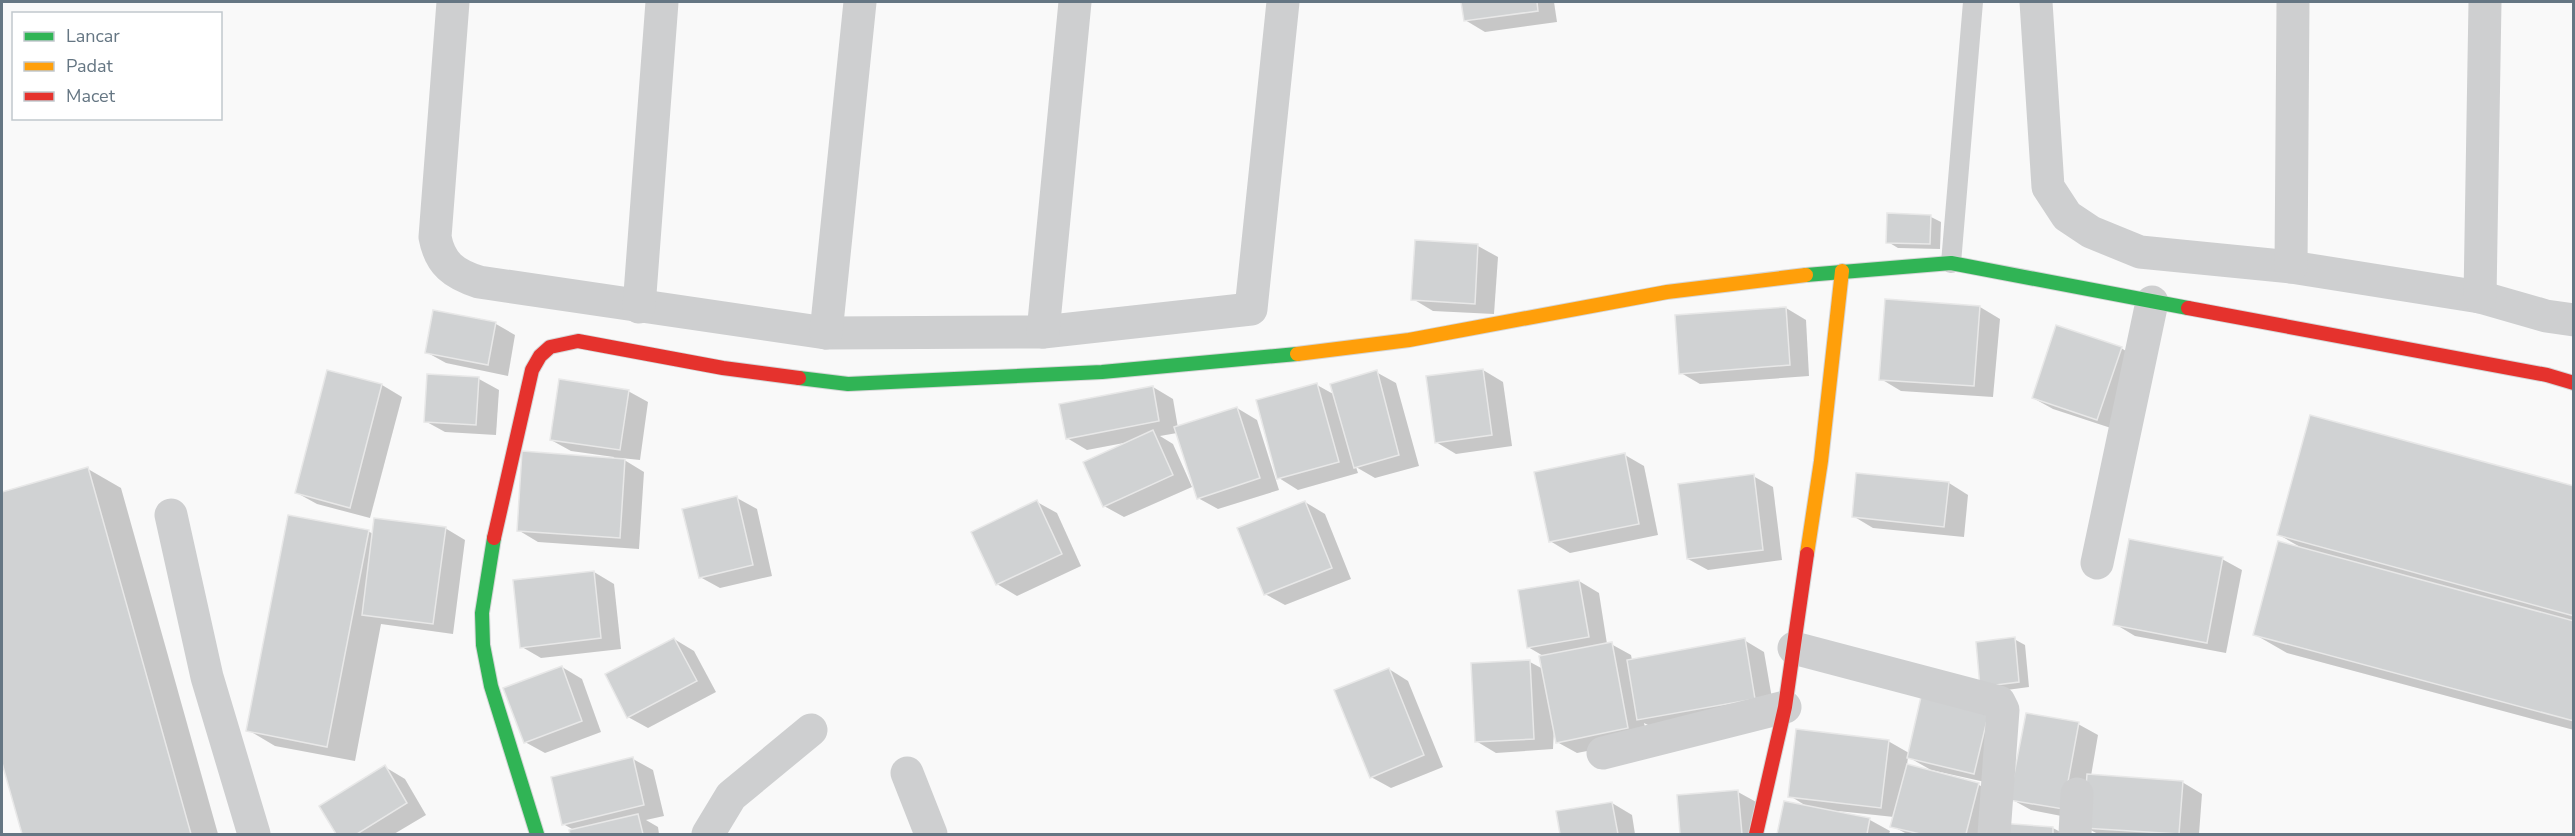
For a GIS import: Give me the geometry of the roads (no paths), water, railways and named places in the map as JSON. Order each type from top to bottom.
[{"type":"street","points":[[453,2],[435,237],[438,253],[444,263],[457,273],[479,282],[639,308],[826,333],[1043,332],[1251,309],[1283,2]]},
{"type":"street","points":[[639,308],[662,2]]},
{"type":"street","points":[[826,333],[860,2]]},
{"type":"street","points":[[1043,332],[1075,2]]},
{"type":"street","points":[[2036,2],[2048,187],[2067,216],[2091,232],[2140,252],[2291,267],[2480,297],[2546,316],[2574,320]]},
{"type":"street","points":[[2291,267],[2293,2]]},
{"type":"street","points":[[2480,297],[2484,2]]},
{"type":"street","points":[[537,834],[491,686],[483,645],[482,613],[487,572],[532,370],[544,350],[556,342],[578,341],[723,368],[848,384],[1102,372],[1262,358],[1409,340],[1666,292],[1842,271],[1951,263],[2547,375],[2574,383]]},
{"type":"street","points":[[1755,834],[1785,707],[1821,461],[1842,271]]},
{"type":"street","points":[[2097,563],[2152,302]]},
{"type":"street","points":[[171,515],[207,677],[254,834]]},
{"type":"street","points":[[1794,648],[1999,702],[2003,710],[1994,834]]},
{"type":"street","points":[[1603,753],[1785,707]]},
{"type":"street","points":[[708,834],[731,796],[811,730]]},
{"type":"street","points":[[907,773],[931,834]]},
{"type":"street","points":[[2075,834],[2077,794]]},
{"type":"lane","points":[[1951,263],[1973,2]]}]
